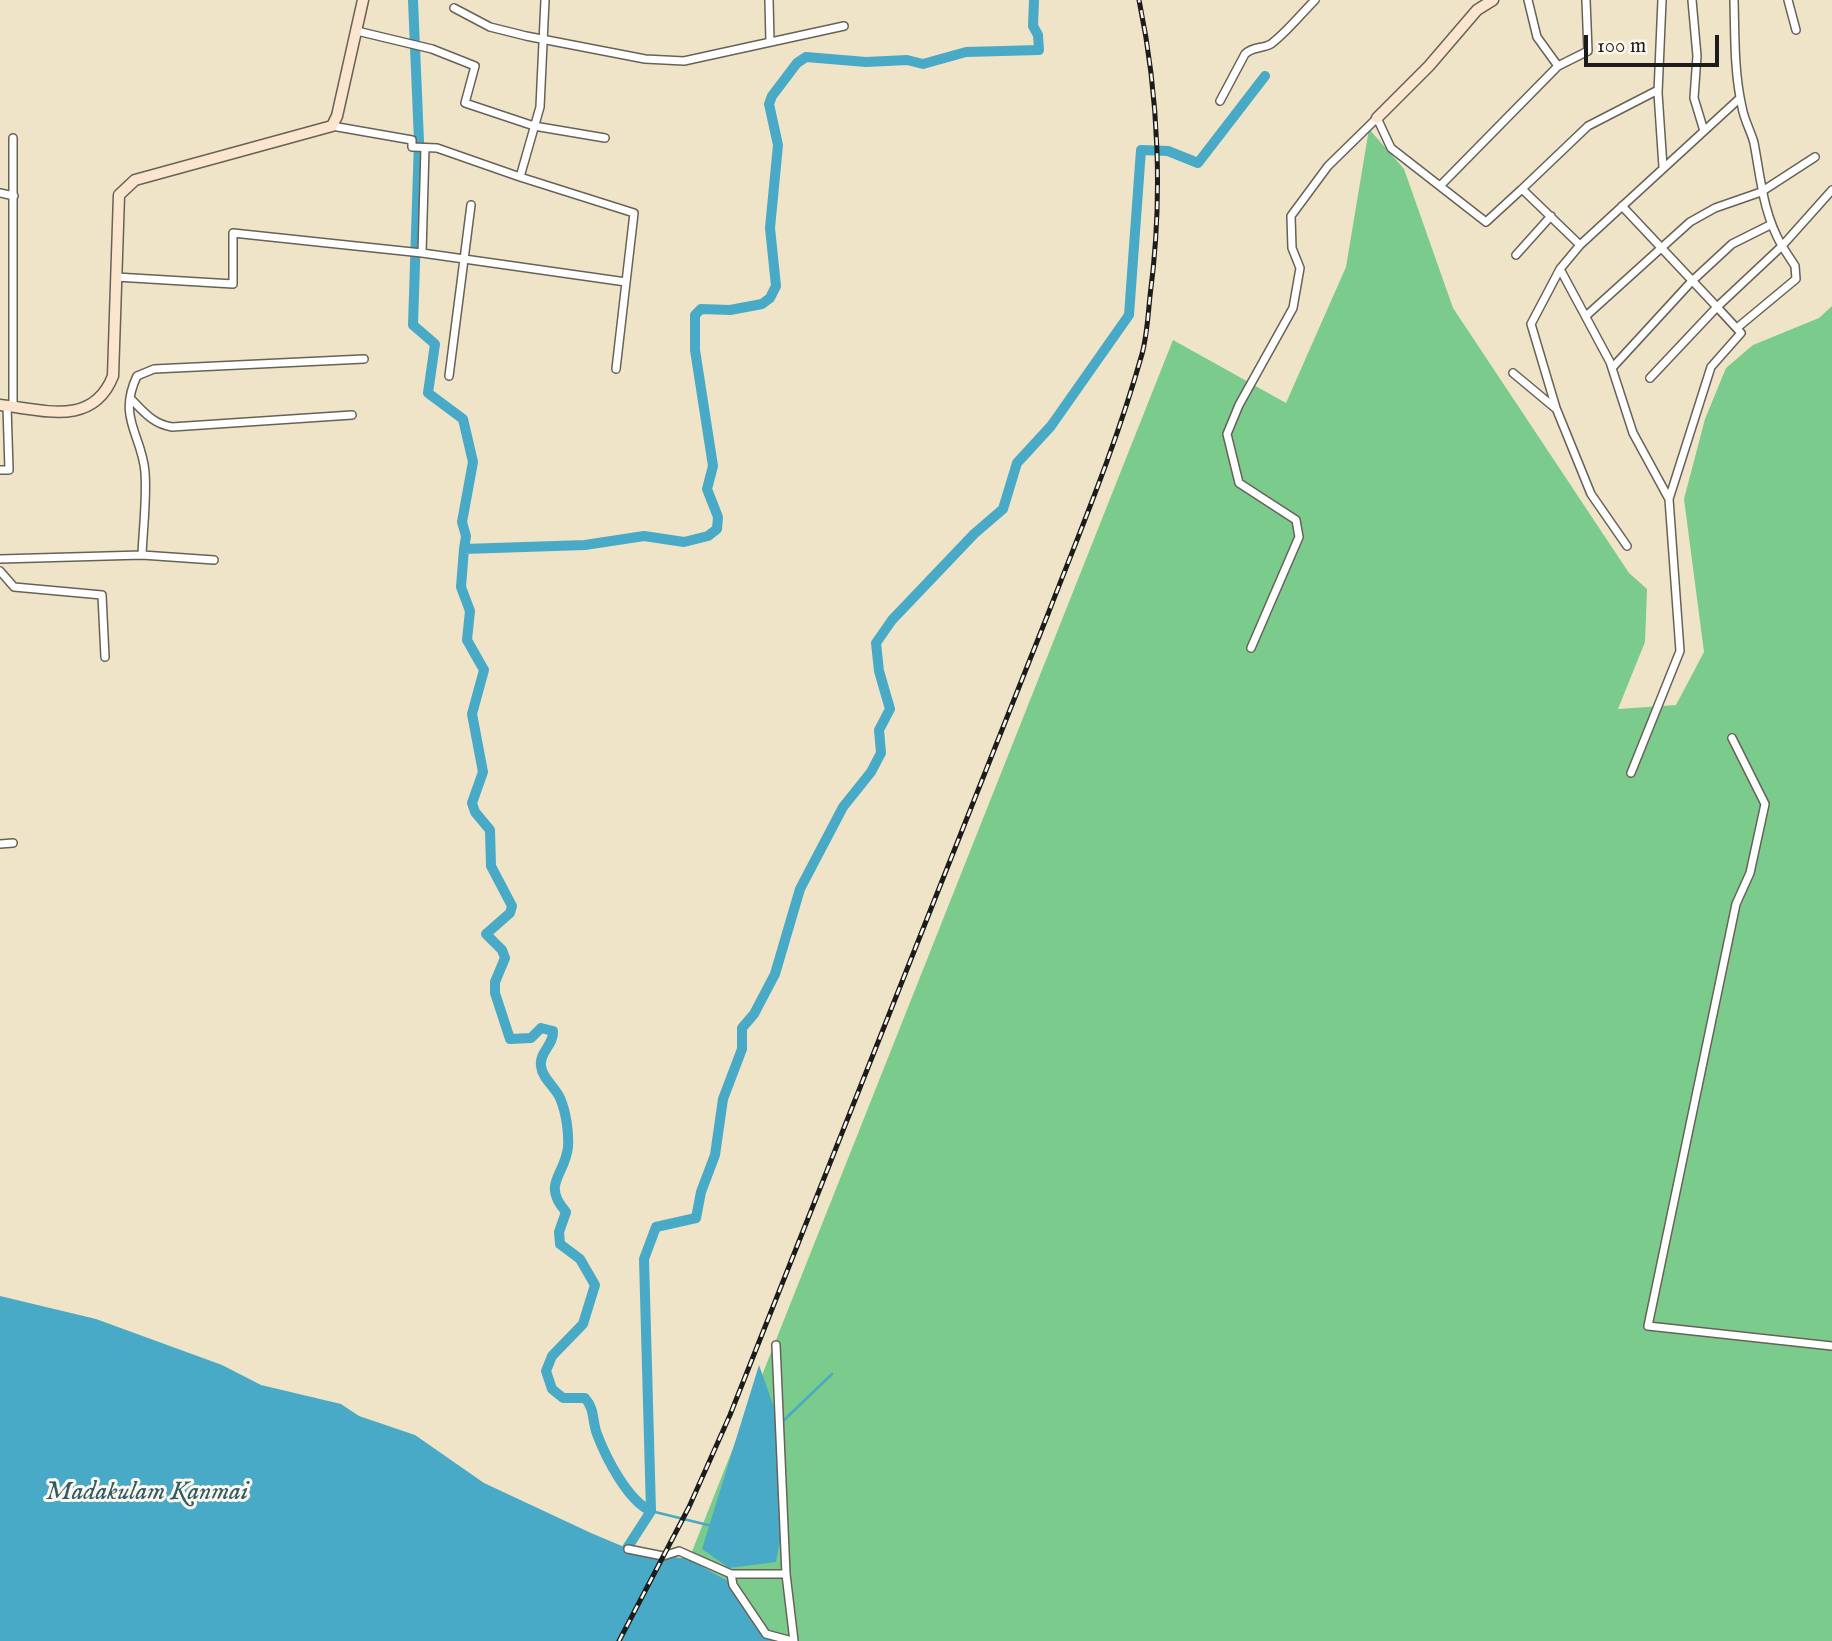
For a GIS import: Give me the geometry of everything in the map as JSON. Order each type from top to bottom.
[{"type":"street","points":[[332,126],[337,116],[363,0]]},
{"type":"street","points":[[520,177],[540,107],[545,0]]},
{"type":"street","points":[[769,0],[770,42]]},
{"type":"street","points":[[1220,101],[1245,54],[1251,49],[1265,47],[1274,41],[1315,0]]},
{"type":"street","points":[[1251,649],[1300,537],[1296,520],[1239,483],[1227,434],[1239,405],[1293,308],[1300,268],[1292,248],[1291,216],[1328,166],[1429,66],[1477,10],[1493,0]]},
{"type":"street","points":[[1528,0],[1537,37],[1558,66]]},
{"type":"street","points":[[1440,186],[1558,66],[1588,51],[1586,0]]},
{"type":"street","points":[[1662,0],[1658,90],[1663,167]]},
{"type":"street","points":[[1692,0],[1697,56],[1694,98],[1704,131]]},
{"type":"street","points":[[1734,0],[1740,98],[1753,141],[1761,192],[1770,225],[1795,266],[1796,279],[1737,328]]},
{"type":"street","points":[[1788,0],[1796,30]]},
{"type":"street","points":[[454,8],[490,27],[645,59],[684,61],[844,26]]},
{"type":"street","points":[[357,31],[432,49],[475,66],[465,103],[534,126],[605,138]]},
{"type":"street","points":[[1377,118],[1391,148],[1486,222],[1588,126],[1658,90]]},
{"type":"street","points":[[1627,546],[1591,494],[1556,408],[1531,324],[1560,269],[1580,245],[1740,98]]},
{"type":"street","points":[[6,406],[67,412],[89,407],[105,395],[113,376],[119,195],[135,180],[332,126],[412,140],[412,147],[437,148],[634,212],[616,369]]},
{"type":"street","points":[[0,470],[9,470],[6,406],[12,344],[13,138]]},
{"type":"street","points":[[422,253],[425,148]]},
{"type":"street","points":[[1586,316],[1690,222],[1715,208],[1761,192],[1815,158]]},
{"type":"street","points":[[1522,189],[1580,245]]},
{"type":"street","points":[[1650,378],[1717,307],[1782,246],[1832,190]]},
{"type":"street","points":[[0,193],[14,196]]},
{"type":"street","points":[[449,376],[471,205]]},
{"type":"street","points":[[1622,206],[1661,251],[1741,333],[1711,367],[1670,499],[1680,651],[1631,774]]},
{"type":"street","points":[[1516,255],[1551,216]]},
{"type":"street","points":[[1612,368],[1691,282],[1732,244],[1770,225]]},
{"type":"street","points":[[116,277],[233,284],[233,233],[422,253],[626,282]]},
{"type":"street","points":[[1560,269],[1612,368],[1633,433],[1670,499]]},
{"type":"street","points":[[0,344],[12,344]]},
{"type":"street","points":[[142,555],[145,472],[141,450],[130,425],[131,399],[137,376],[154,369],[364,359]]},
{"type":"street","points":[[1513,373],[1556,408]]},
{"type":"street","points":[[131,399],[160,425],[172,426],[352,415]]},
{"type":"street","points":[[0,561],[142,555],[214,560]]},
{"type":"street","points":[[0,571],[14,587],[102,595],[105,657]]},
{"type":"street","points":[[1732,738],[1765,804],[1750,873],[1735,904],[1648,1326],[1832,1346]]},
{"type":"street","points":[[0,844],[13,844]]},
{"type":"street","points":[[731,1574],[733,1585],[766,1634],[793,1641],[786,1573],[776,1345]]},
{"type":"street","points":[[628,1549],[663,1556],[679,1551],[731,1574],[786,1573]]},
{"type":"green space","points":[[1369,129],[1404,169],[1453,308],[1629,573],[1647,589],[1645,642],[1618,709],[1676,705],[1704,652],[1684,499],[1705,419],[1726,368],[1753,345],[1819,318],[1832,306],[1832,1641],[778,1641],[728,1581],[689,1559],[1173,340],[1286,403],[1346,267]]},
{"type":"water","name":"Madakulam Kanmai","points":[[0,1296],[96,1319],[222,1365],[261,1385],[341,1404],[359,1416],[415,1435],[484,1483],[591,1533],[636,1552],[689,1559],[728,1581],[778,1641],[0,1641]]},
{"type":"water","points":[[759,1365],[780,1424],[782,1531],[776,1562],[729,1568],[702,1549]]},
{"type":"waterway","points":[[413,0],[419,141],[413,325],[435,344],[428,393],[463,419],[473,462],[462,522],[466,536],[464,549]]},
{"type":"waterway","points":[[622,1556],[651,1511],[642,1506],[626,1489],[612,1466],[597,1434],[588,1402],[585,1398],[563,1398],[552,1389],[546,1371],[552,1356],[583,1324],[595,1285],[580,1259],[560,1244],[559,1232],[566,1212],[555,1194],[555,1186],[566,1157],[567,1129],[560,1098],[541,1066],[553,1031],[541,1028],[531,1038],[510,1039],[495,993],[495,982],[505,958],[502,950],[486,934],[510,913],[512,906],[491,866],[490,830],[475,812],[472,803],[483,772],[472,714],[484,670],[467,640],[470,611],[461,587],[464,549],[585,545],[644,536],[684,542],[708,536],[717,529],[718,517],[707,489],[713,466],[695,350],[695,315],[701,309],[730,310],[762,304],[770,298],[776,286],[770,228],[778,145],[769,104],[772,96],[797,63],[806,57],[866,62],[907,60],[923,64],[966,52],[1039,50],[1038,35],[1033,26],[1034,0]]},
{"type":"waterway","points":[[651,1511],[644,1259],[656,1227],[696,1218],[701,1192],[715,1155],[723,1099],[742,1049],[742,1028],[754,1014],[775,974],[800,889],[843,807],[871,772],[881,753],[879,730],[890,709],[879,671],[876,643],[892,620],[974,534],[1003,509],[1017,463],[1051,426],[1129,315],[1141,150],[1168,151],[1198,163],[1265,76]]},
{"type":"waterway","points":[[781,1423],[832,1374]]},
{"type":"waterway","points":[[651,1511],[712,1526]]},
{"type":"railway","points":[[619,1641],[689,1507],[730,1415],[1073,550],[1132,387],[1146,333],[1158,185],[1155,110],[1139,0]]}]
